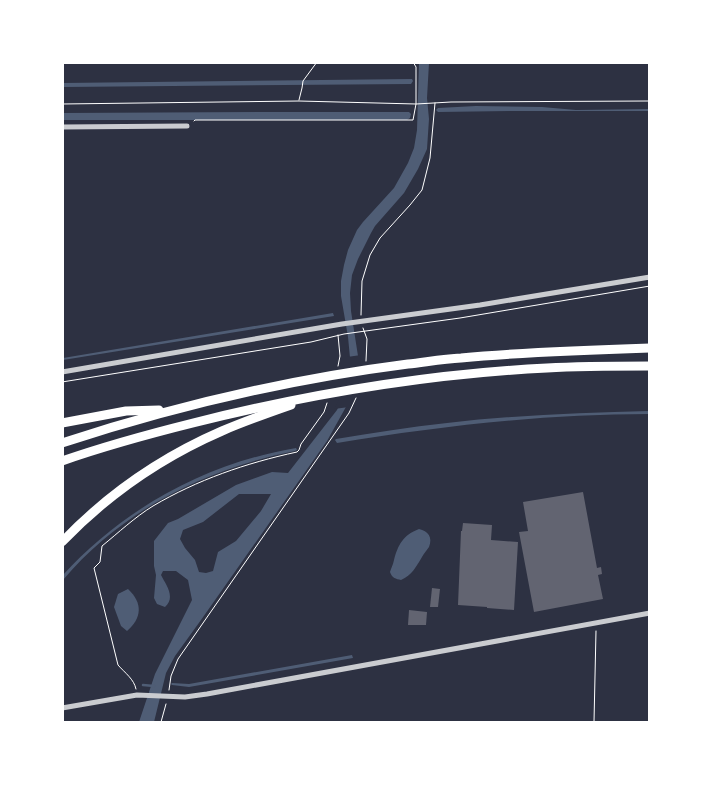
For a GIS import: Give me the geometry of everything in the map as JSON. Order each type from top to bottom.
[{"type":"highway","points":[[62,443],[174,410],[258,390],[375,368],[478,356],[650,348]]},
{"type":"highway","points":[[62,461],[164,430],[278,403],[326,396],[372,386],[539,369],[650,366]]},
{"type":"highway","points":[[62,542],[113,494],[172,456],[224,430],[312,397]]},
{"type":"highway","points":[[62,423],[126,411],[174,410]]},
{"type":"street","points":[[62,127],[186,126]]},
{"type":"street","points":[[62,372],[342,324],[480,305],[650,277]]},
{"type":"street","points":[[62,708],[137,695],[185,696],[207,694],[650,613]]},
{"type":"path","points":[[299,101],[303,81],[317,62]]},
{"type":"path","points":[[186,126],[195,120],[413,120],[416,104],[416,67],[413,62]]},
{"type":"path","points":[[62,104],[299,101],[431,104],[460,102],[650,101]]},
{"type":"path","points":[[366,362],[367,339],[360,322],[362,281],[370,256],[380,238],[422,190],[430,158],[435,103]]},
{"type":"path","points":[[62,382],[302,343],[344,334],[469,316],[650,286]]},
{"type":"path","points":[[337,373],[340,356],[338,335]]},
{"type":"path","points":[[137,695],[136,686],[118,666],[94,568],[100,562],[102,546],[151,507],[180,490],[233,470],[299,450],[301,444],[324,412],[326,396]]},
{"type":"path","points":[[161,722],[171,676],[178,659],[350,413],[357,396]]},
{"type":"path","points":[[594,722],[596,623]]},
{"type":"water","points":[[419,63],[429,63],[427,149],[404,193],[375,226],[352,275],[351,311],[358,356],[347,405],[327,441],[175,656],[166,673],[154,722],[139,722],[155,674],[192,600],[188,580],[176,571],[163,571],[161,575],[169,591],[170,599],[165,607],[157,604],[154,598],[156,575],[154,541],[168,523],[236,485],[272,472],[288,473],[337,410],[345,393],[351,368],[341,296],[341,281],[348,250],[357,230],[394,188],[414,148],[417,130]],"holes":[[[239,494],[271,494],[261,511],[236,541],[218,552],[213,571],[199,572],[195,560],[180,539],[183,530],[203,522]]]},
{"type":"water","points":[[412,79],[411,84],[63,87],[62,83]]},
{"type":"water","points":[[476,106],[542,107],[576,110],[649,109],[650,111],[438,112],[436,110],[438,108]]},
{"type":"water","points":[[409,112],[411,114],[407,120],[63,120],[62,113]]},
{"type":"water","points":[[333,313],[334,316],[63,360],[63,358]]},
{"type":"water","points":[[649,411],[649,414],[571,416],[493,422],[337,443],[335,440],[405,428],[472,420]]},
{"type":"water","points":[[296,448],[297,450],[295,451],[262,459],[198,481],[168,496],[139,513],[112,533],[86,555],[63,580],[63,575],[113,529],[140,509],[169,492],[199,477],[231,465],[263,455]]},
{"type":"water","points":[[419,529],[429,535],[429,547],[411,573],[401,580],[396,579],[390,572],[397,550],[405,537]]},
{"type":"water","points":[[128,589],[133,594],[139,610],[136,621],[127,631],[121,626],[114,607],[118,594]]},
{"type":"water","points":[[352,655],[353,658],[189,687],[171,684],[189,684]]},
{"type":"pier","points":[[361,355],[360,384],[355,400],[349,407],[334,409],[347,380],[347,357]]},
{"type":"building","points":[[583,492],[597,568],[601,567],[602,574],[598,575],[603,599],[534,612],[519,532],[528,531],[523,502]]},
{"type":"building","points":[[463,523],[492,525],[491,540],[518,542],[514,610],[458,605],[461,531]]},
{"type":"building","points":[[432,588],[440,589],[438,607],[430,607]]},
{"type":"building","points":[[409,610],[427,612],[426,625],[408,625]]},
{"type":"waterway","points":[[143,685],[154,686]]}]
